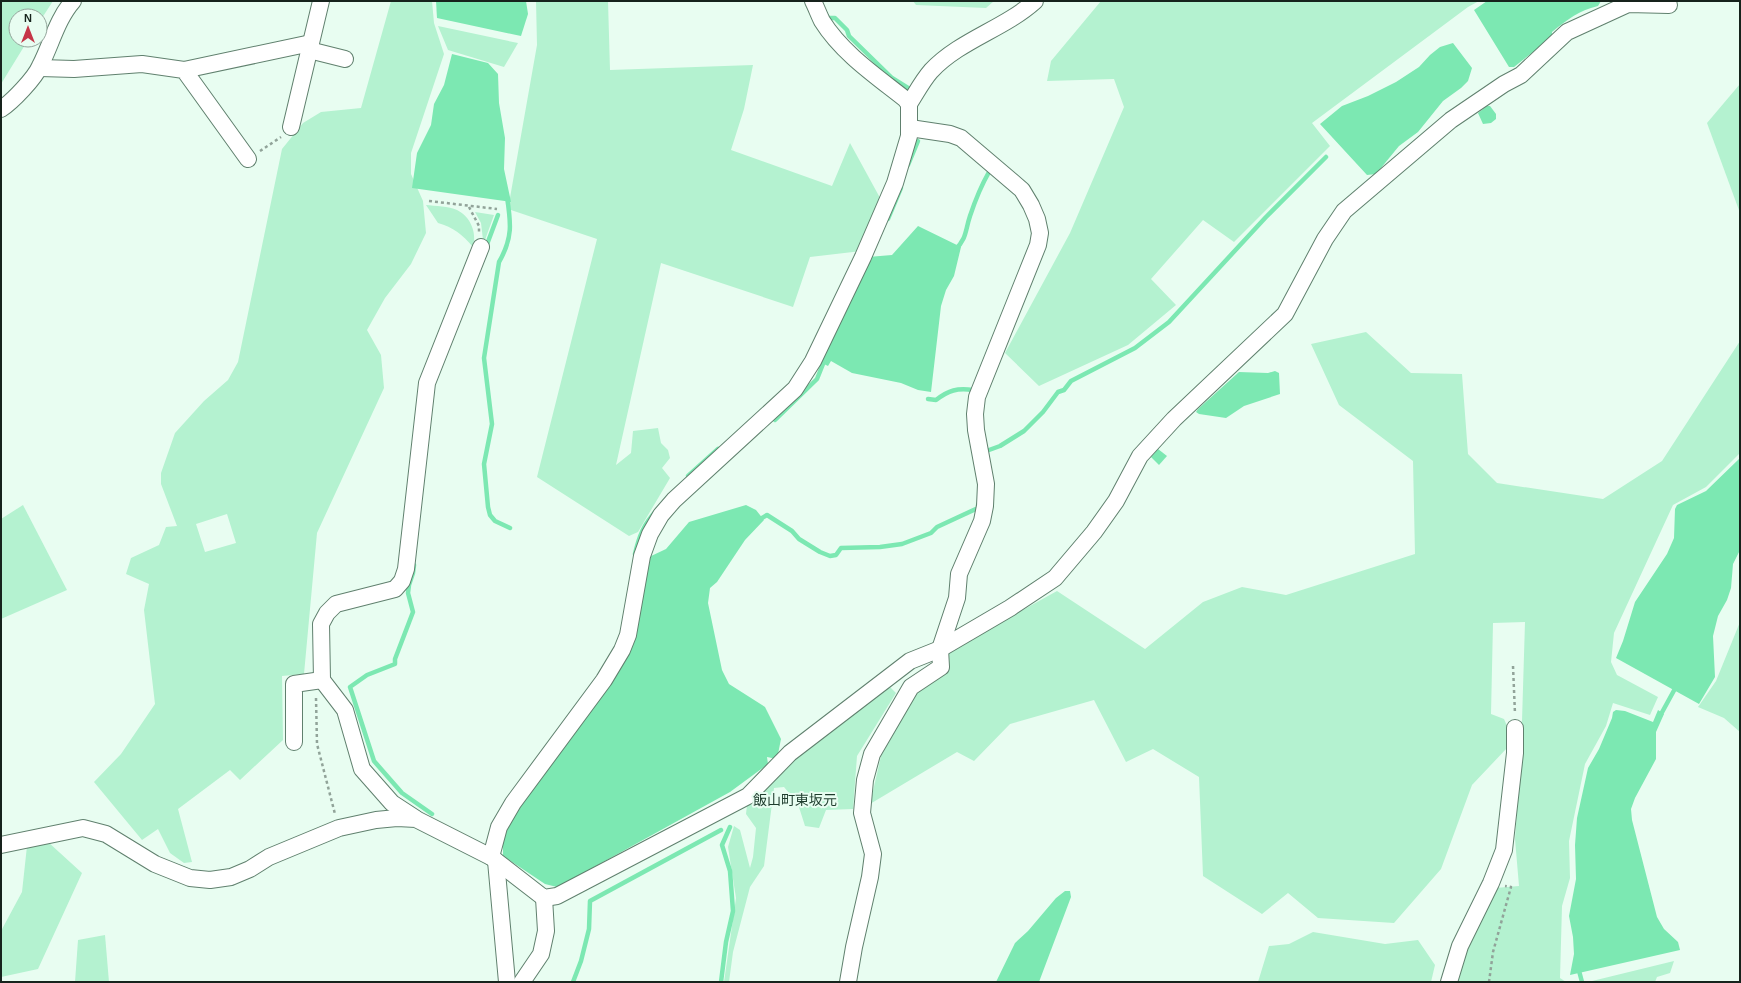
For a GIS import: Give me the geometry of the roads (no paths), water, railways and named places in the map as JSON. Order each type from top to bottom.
[{"type":"street","points":[[1,109],[9,103],[40,68],[65,10],[73,1]]},
{"type":"street","points":[[291,127],[321,1]]},
{"type":"street","points":[[507,982],[493,859],[499,827],[513,803],[604,680],[622,650],[628,635],[642,556],[650,534],[661,515],[674,500],[795,388],[813,361],[863,257],[895,183],[909,136],[909,104],[906,99],[860,63],[842,46],[822,21],[813,1]]},
{"type":"street","points":[[909,104],[931,72],[950,55],[1024,11],[1035,1]]},
{"type":"street","points":[[481,247],[427,383],[406,569],[402,580],[395,589],[336,604],[327,613],[321,624],[319,681],[345,710],[362,769],[392,803],[416,819],[493,859],[544,898],[557,896],[748,796],[790,753],[910,661],[940,649],[1010,608],[1055,578],[1094,532],[1116,500],[1140,456],[1174,419],[1285,314],[1325,239],[1344,211],[1451,120],[1504,84],[1521,75],[1567,32],[1628,2],[1669,5]]},
{"type":"street","points":[[40,68],[74,69],[142,64],[184,70],[310,47],[345,59]]},
{"type":"street","points":[[184,70],[248,159]]},
{"type":"street","points":[[848,982],[854,947],[870,877],[873,854],[862,813],[865,780],[872,754],[911,687],[941,667],[940,649],[957,598],[959,574],[982,521],[985,506],[986,484],[974,414],[977,397],[1038,245],[1040,234],[1037,219],[1022,190],[961,138],[950,134],[910,128]]},
{"type":"street","points":[[294,742],[294,684],[319,681]]},
{"type":"street","points":[[1449,982],[1460,946],[1491,884],[1504,850],[1515,753],[1515,728]]},
{"type":"street","points":[[1,844],[83,828],[106,834],[155,864],[190,878],[210,880],[231,877],[250,869],[269,857],[339,828],[376,820],[397,818],[416,819]]},
{"type":"street","points":[[522,982],[541,954],[546,931],[544,898]]},
{"type":"waterway","points":[[827,16],[828,18],[835,18],[847,30],[849,36],[892,78],[908,88]]},
{"type":"waterway","points":[[908,165],[918,141]]},
{"type":"waterway","points":[[989,450],[1000,446],[1024,431],[1043,412],[1058,392],[1064,390],[1071,381],[1135,348],[1169,322],[1266,217],[1326,157]]},
{"type":"waterway","points":[[955,250],[964,238],[974,205],[989,172]]},
{"type":"waterway","points":[[888,219],[901,188]]},
{"type":"waterway","points":[[507,197],[510,223],[509,238],[499,262],[484,358],[492,424],[484,464],[490,515],[495,521],[510,528]]},
{"type":"waterway","points":[[486,247],[498,215]]},
{"type":"waterway","points":[[775,420],[817,379],[825,359]]},
{"type":"waterway","points":[[928,399],[936,400],[949,392],[962,389],[973,390],[972,394]]},
{"type":"waterway","points":[[688,476],[718,449]]},
{"type":"waterway","points":[[757,521],[767,515],[792,531],[799,539],[820,552],[830,556],[836,555],[841,548],[880,547],[902,544],[931,533],[937,527],[978,508],[978,505]]},
{"type":"waterway","points":[[635,554],[642,531],[656,511]]},
{"type":"waterway","points":[[414,565],[408,593],[413,612],[395,659],[395,664],[367,675],[350,687],[374,761],[402,793],[432,814]]},
{"type":"waterway","points":[[1660,716],[1677,685]]},
{"type":"waterway","points":[[721,982],[726,942],[733,911],[730,871],[722,845],[730,827]]},
{"type":"waterway","points":[[573,982],[581,961],[589,929],[590,901],[721,830]]},
{"type":"waterway","points":[[1578,967],[1582,982]]},
{"type":"district","name":"飯山町東坂元","points":[[795,800]]}]
